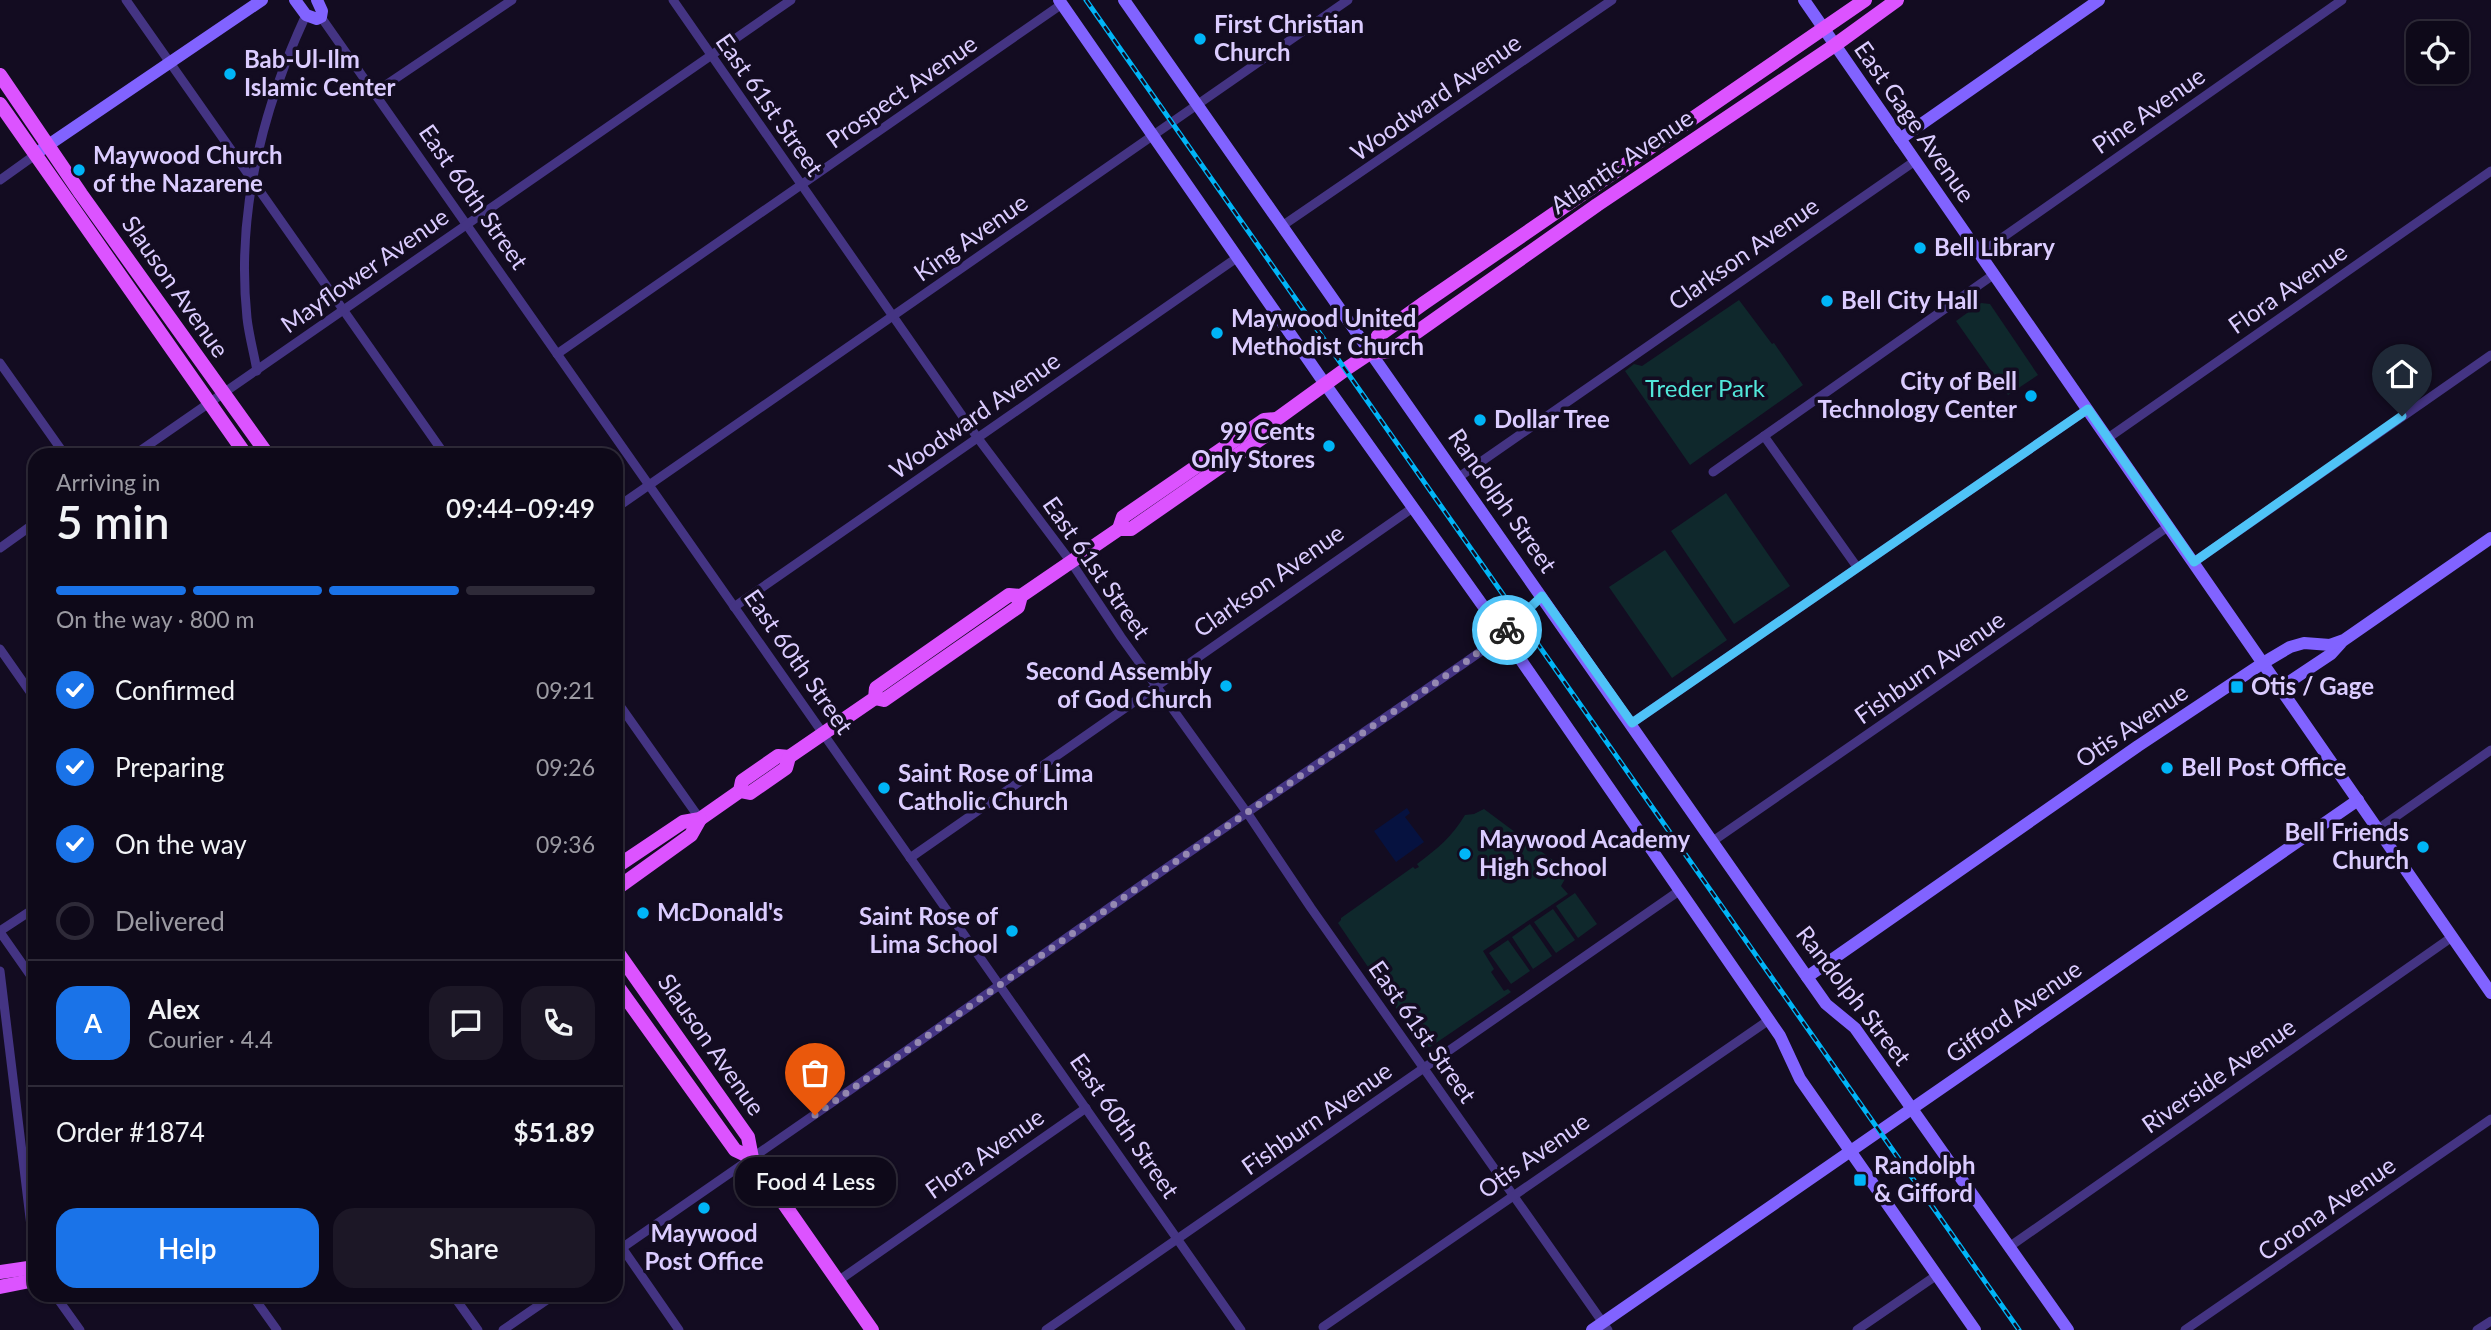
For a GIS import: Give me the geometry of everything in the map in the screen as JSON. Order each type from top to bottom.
[{"type":"main road","name":"Atlantic Avenue","points":[[1370,353],[1378,336],[1424,303],[1865,0]]},
{"type":"main road","name":"Atlantic Avenue","points":[[699,819],[740,791],[750,793],[758,788],[786,768],[789,757],[875,698],[876,688],[1007,596],[1021,596],[1119,529],[1123,517],[1206,458],[1265,419],[1277,419],[1370,353],[1390,351],[1597,205],[1835,45],[1897,0]]},
{"type":"main road","name":"Slauson Avenue","points":[[0,75],[81,194],[263,448]]},
{"type":"main road","name":"Slauson Avenue","points":[[0,104],[241,448]]},
{"type":"main road","points":[[623,862],[683,822],[699,819]]},
{"type":"main road","points":[[623,884],[691,835],[699,819]]},
{"type":"main road","name":"Slauson Avenue","points":[[623,960],[748,1137],[752,1158]]},
{"type":"main road","name":"Slauson Avenue","points":[[623,994],[735,1150],[752,1158]]},
{"type":"main road","points":[[752,1158],[872,1330]]},
{"type":"main road","points":[[0,1272],[28,1268]]},
{"type":"main road","points":[[0,1287],[28,1281]]},
{"type":"street","points":[[126,0],[439,448]]},
{"type":"street","points":[[0,180],[262,0]]},
{"type":"street","points":[[295,0],[306,15],[314,19],[321,17]]},
{"type":"street","name":"East 60th Street","points":[[317,0],[323,11],[321,17],[1241,1330]]},
{"type":"street","points":[[374,93],[512,0]]},
{"type":"street","name":"East 61st Street","points":[[673,0],[977,437],[1071,562],[1248,814],[1423,1069],[1514,1195],[1601,1328]]},
{"type":"street","name":"Mayflower Avenue","points":[[144,448],[791,0]]},
{"type":"street","name":"Randolph Street","points":[[1125,0],[1826,1004],[1855,1028],[2068,1330]]},
{"type":"street","name":"King Avenue","points":[[623,503],[1348,0]]},
{"type":"street","name":"Woodward Avenue","points":[[1282,226],[1612,0]]},
{"type":"street","name":"East Gage Avenue","points":[[1804,0],[2491,993]]},
{"type":"street","points":[[1900,139],[2099,0]]},
{"type":"street","name":"Pine Avenue","points":[[1979,254],[2342,0]]},
{"type":"street","points":[[1061,2],[1769,1020],[1780,1036],[1800,1079],[1975,1330]]},
{"type":"street","name":"Prospect Avenue","points":[[557,354],[802,186],[1061,2]]},
{"type":"street","points":[[257,371],[247,318],[246,273],[251,179],[276,87],[306,15]]},
{"type":"street","name":"Clarkson Avenue","points":[[1459,477],[1915,161]]},
{"type":"street","name":"Flora Avenue","points":[[2108,438],[2491,171]]},
{"type":"street","name":"Woodward Avenue","points":[[734,607],[1238,257]]},
{"type":"street","points":[[1713,472],[1993,275]]},
{"type":"street","points":[[2194,562],[2491,355]]},
{"type":"street","points":[[0,363],[60,448]]},
{"type":"street","points":[[1632,723],[2088,409]]},
{"type":"street","points":[[1764,436],[1857,567]]},
{"type":"street","name":"Clarkson Avenue","points":[[910,858],[1412,509]]},
{"type":"street","name":"Fishburn Avenue","points":[[1713,841],[2169,526]]},
{"type":"street","points":[[0,548],[28,528]]},
{"type":"street","name":"Otis Avenue","points":[[1807,977],[2131,751],[2263,663],[2290,647],[2304,643],[2330,645],[2344,640],[2491,538]]},
{"type":"street","points":[[623,1247],[1463,664],[1503,634],[1542,596]]},
{"type":"street","points":[[2280,688],[2331,654],[2344,640]]},
{"type":"street","points":[[0,649],[28,689]]},
{"type":"street","points":[[623,710],[699,819]]},
{"type":"street","points":[[2378,829],[2491,750]]},
{"type":"street","name":"Gifford Avenue","points":[[1601,1328],[1850,1151],[2358,800]]},
{"type":"street","name":"Fishburn Avenue","points":[[1046,1330],[1679,891]]},
{"type":"street","points":[[28,913],[0,932],[28,972]]},
{"type":"street","name":"Riverside Avenue","points":[[2009,1247],[2452,937]]},
{"type":"street","points":[[0,971],[28,1201]]},
{"type":"street","name":"Otis Avenue","points":[[1323,1327],[1769,1020]]},
{"type":"street","name":"Flora Avenue","points":[[838,1281],[1086,1108]]},
{"type":"street","name":"Corona Avenue","points":[[2185,1330],[2491,1119]]},
{"type":"street","points":[[623,1255],[679,1330]]},
{"type":"street","points":[[1857,1330],[1937,1275]]},
{"type":"street","points":[[60,1302],[80,1330]]},
{"type":"street","points":[[257,1302],[276,1330]]},
{"type":"street","points":[[458,1302],[478,1330]]},
{"type":"street","points":[[503,1330],[544,1302]]},
{"type":"street","points":[[2477,1330],[2491,1321]]},
{"type":"green space","name":"Treder Park","points":[[1739,300],[1803,385],[1690,465],[1625,371],[1634,364],[1642,366]]},
{"type":"green space","points":[[1981,303],[1990,304],[2038,375],[2008,395],[1956,321]]},
{"type":"green space","points":[[1726,493],[1790,586],[1734,624],[1671,531]]},
{"type":"green space","points":[[1665,550],[1727,640],[1672,678],[1609,587]]},
{"type":"green space","points":[[1484,809],[1569,872],[1561,886],[1568,894],[1483,951],[1494,969],[1491,972],[1504,991],[1508,989],[1511,992],[1430,1047],[1422,1046],[1338,923],[1341,918],[1413,867],[1419,867],[1417,864],[1444,842],[1465,815]]},
{"type":"green space","points":[[1575,893],[1597,924],[1578,938],[1556,906]]},
{"type":"green space","points":[[1553,909],[1575,940],[1556,953],[1534,922]]},
{"type":"green space","points":[[1530,924],[1552,956],[1533,969],[1512,937]]},
{"type":"green space","points":[[1508,940],[1530,971],[1511,984],[1489,953]]},
{"type":"shaded area","points":[[1407,808],[1410,813],[1405,817],[1424,842],[1396,862],[1374,831]]},
{"type":"railway","points":[[1086,0],[2019,1330]]},
{"type":"way so far","points":[[815,1115],[1133,891],[1463,664],[1507,630]]},
{"type":"place","name":"First Christian Church","points":[[1200,39]]},
{"type":"place","name":"Bab-Ul-Ilm Islamic Center","points":[[230,74]]},
{"type":"place","name":"Maywood Church of the Nazarene","points":[[79,170]]},
{"type":"place","name":"Bell Library","points":[[1920,248]]},
{"type":"place","name":"Bell City Hall","points":[[1827,301]]},
{"type":"place","name":"Maywood United Methodist Church","points":[[1217,333]]},
{"type":"place","name":"City of Bell Technology Center","points":[[2031,396]]},
{"type":"place","name":"Dollar Tree","points":[[1480,420]]},
{"type":"place","name":"99 Cents Only Stores","points":[[1329,446]]},
{"type":"place","name":"Second Assembly of God Church","points":[[1226,686]]},
{"type":"place","name":"Otis / Gage","points":[[2237,687]]},
{"type":"place","name":"Bell Post Office","points":[[2167,768]]},
{"type":"place","name":"Saint Rose of Lima Catholic Church","points":[[884,788]]},
{"type":"place","name":"Bell Friends Church","points":[[2423,847]]},
{"type":"place","name":"Maywood Academy High School","points":[[1465,854]]},
{"type":"place","name":"McDonald's","points":[[643,913]]},
{"type":"place","name":"Saint Rose of Lima School","points":[[1012,931]]},
{"type":"place","name":"Food 4 Less","points":[[815,1115]]},
{"type":"place","name":"Randolph & Gifford","points":[[1860,1180]]},
{"type":"place","name":"Maywood Post Office","points":[[704,1208]]},
{"type":"route","points":[[1507,630],[1542,596],[1632,723],[2088,409],[2194,562],[2402,416]]}]
